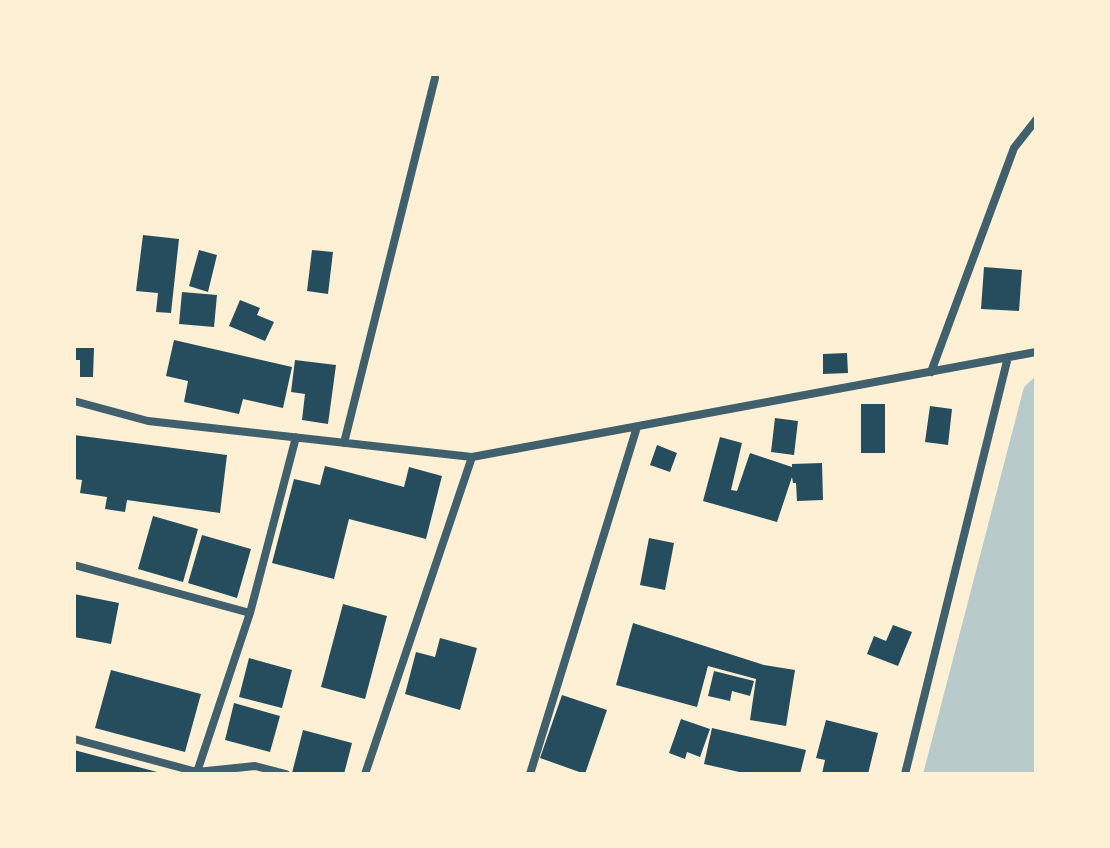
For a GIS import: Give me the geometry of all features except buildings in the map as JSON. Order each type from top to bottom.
[{"type":"street","points":[[344,443],[435,78]]},
{"type":"street","points":[[931,372],[1014,148],[1036,120]]},
{"type":"street","points":[[74,401],[148,421],[472,457],[1036,352]]},
{"type":"street","points":[[905,774],[1008,357]]},
{"type":"street","points":[[530,774],[637,427]]},
{"type":"street","points":[[197,772],[250,613],[296,437]]},
{"type":"street","points":[[365,774],[472,457]]},
{"type":"street","points":[[74,565],[250,613]]},
{"type":"street","points":[[74,739],[197,772],[254,770],[286,774]]},
{"type":"shaded area","points":[[1036,376],[1036,774],[923,774],[1024,387]]}]
